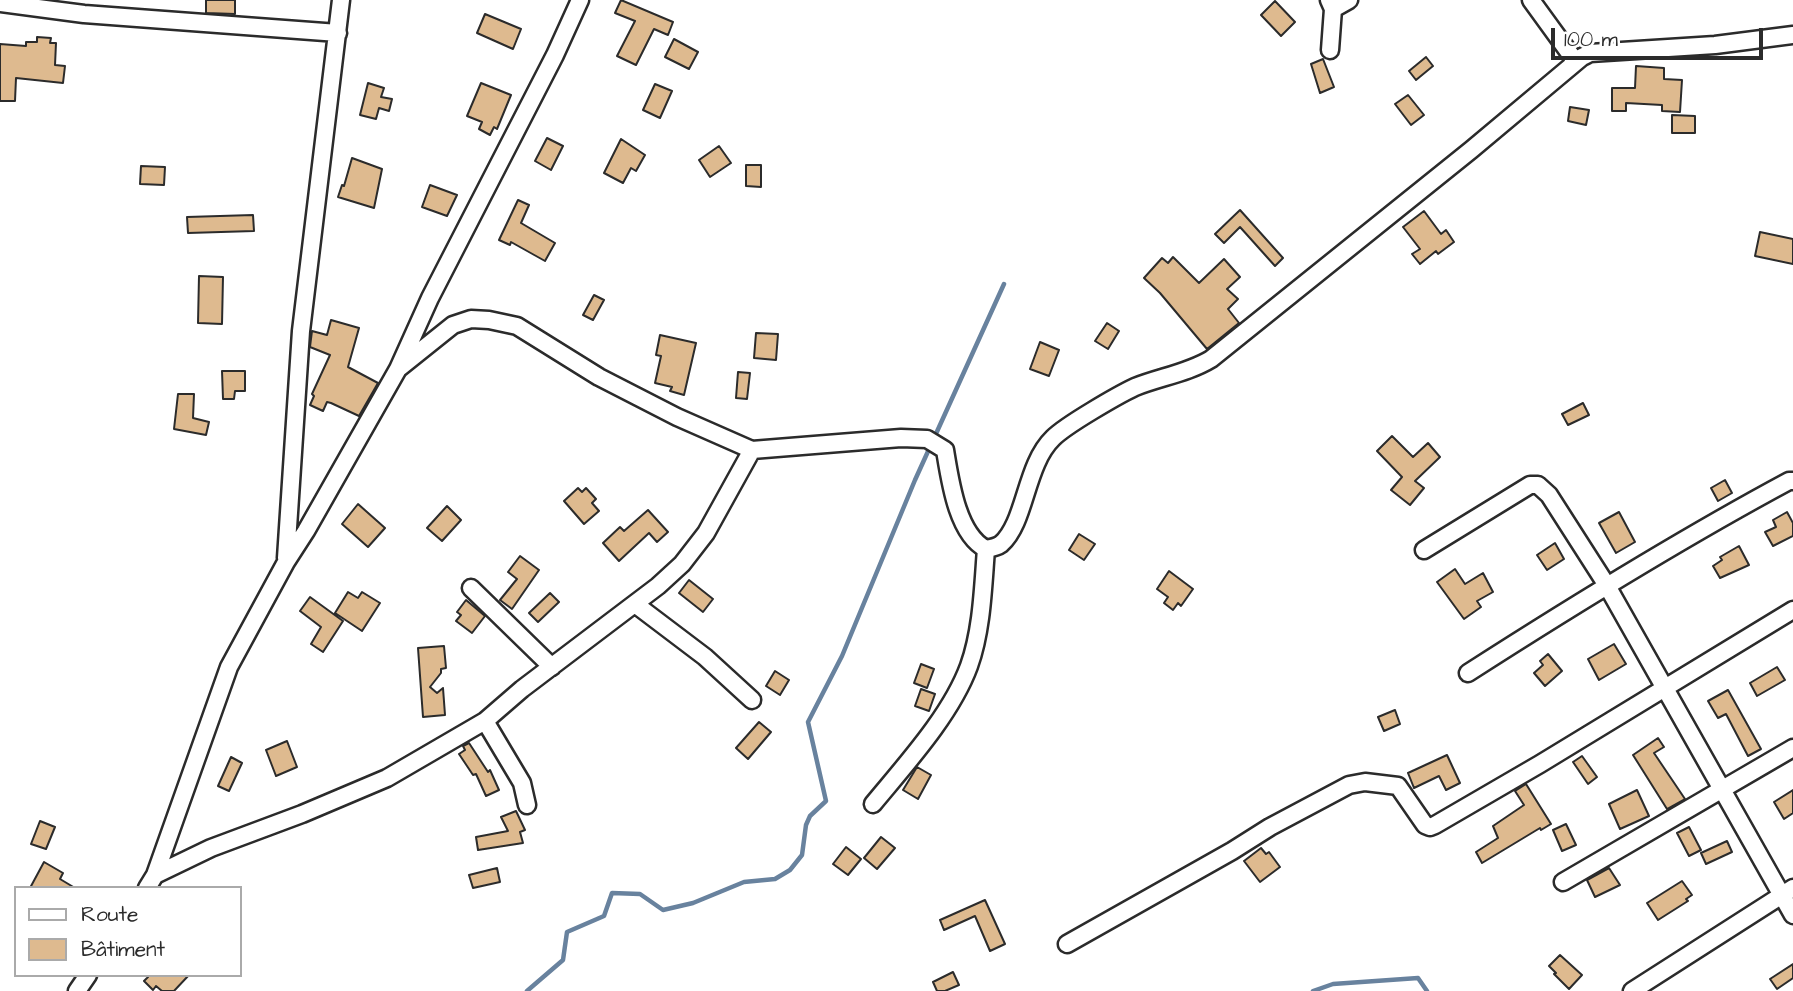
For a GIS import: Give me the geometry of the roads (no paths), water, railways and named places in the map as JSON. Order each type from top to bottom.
[{"type":"street","points":[[286,562],[302,331],[341,0]]},
{"type":"street","points":[[151,881],[229,667],[286,562],[398,369],[430,298],[555,55],[580,0]]},
{"type":"street","points":[[1330,50],[1331,5],[1349,0]]},
{"type":"street","points":[[1531,0],[1576,62]]},
{"type":"street","points":[[0,3],[84,14],[338,33]]},
{"type":"street","points":[[986,549],[1000,545],[1009,534],[1038,459],[1053,438],[1134,388],[1211,359],[1590,53],[1702,46],[1793,35]]},
{"type":"street","points":[[398,369],[453,325],[471,318],[517,326],[599,377],[752,450],[901,438],[927,439],[945,450],[964,526],[970,537],[986,549]]},
{"type":"street","points":[[151,881],[211,848],[387,778],[485,721],[682,564],[698,543],[752,450]]},
{"type":"street","points":[[1468,673],[1606,584],[1711,523],[1793,481]]},
{"type":"street","points":[[1424,550],[1534,484],[1549,495],[1606,584],[1722,790],[1787,892],[1793,915]]},
{"type":"street","points":[[873,804],[921,745],[962,684],[975,644],[986,549]]},
{"type":"street","points":[[471,588],[552,667]]},
{"type":"street","points":[[635,604],[705,657],[752,700]]},
{"type":"street","points":[[1067,944],[1270,827],[1349,785],[1365,782],[1398,786],[1425,825],[1435,825],[1793,610]]},
{"type":"street","points":[[485,721],[522,783],[527,805]]},
{"type":"street","points":[[1563,882],[1793,748]]},
{"type":"street","points":[[1632,991],[1787,892]]},
{"type":"waterway","points":[[527,991],[563,960],[567,932],[604,916],[612,893],[640,894],[663,910],[693,903],[744,882],[775,879],[790,870],[802,855],[806,825],[810,816],[826,801],[808,722],[842,656],[915,480],[1004,284]]},
{"type":"waterway","points":[[1313,991],[1333,984],[1418,978],[1427,991]]}]
